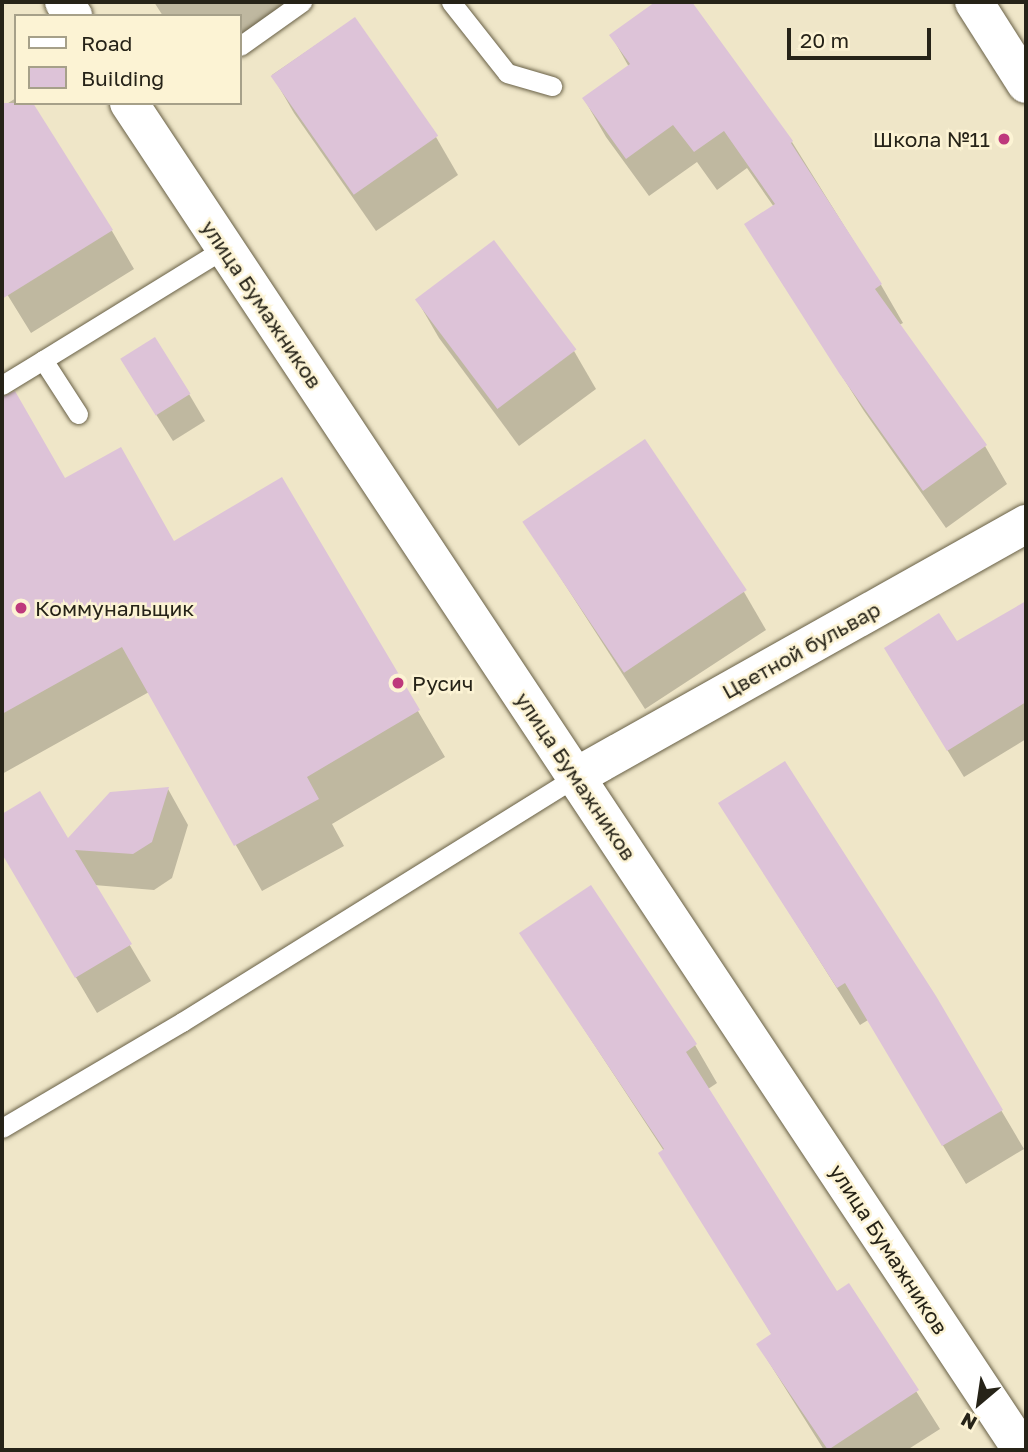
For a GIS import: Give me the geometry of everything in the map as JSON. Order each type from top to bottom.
[{"type":"street","points":[[974,2],[1026,84]]},
{"type":"street","name":"улица Бумажников","points":[[143,108],[225,248],[1022,1450]]},
{"type":"street","name":"Цветной бульвар","points":[[576,776],[1026,524]]},
{"type":"lane","points":[[242,45],[302,2]]},
{"type":"lane","points":[[451,2],[507,74],[552,86]]},
{"type":"lane","points":[[2,385],[225,248]]},
{"type":"lane","points":[[43,360],[78,414]]},
{"type":"lane","points":[[2,1128],[181,1022],[576,776]]},
{"type":"building","points":[[655,2],[692,2],[793,141],[791,143],[882,284],[875,289],[987,445],[923,491],[839,373],[744,224],[775,204],[724,131],[694,152],[673,125],[626,159],[582,98],[630,64],[609,35]]},
{"type":"building","points":[[355,17],[438,136],[354,195],[271,76]]},
{"type":"building","points":[[2,103],[34,105],[113,230],[2,299]]},
{"type":"building","points":[[494,240],[576,349],[497,409],[415,300]]},
{"type":"building","points":[[155,337],[191,394],[156,416],[120,359]]},
{"type":"building","points":[[15,391],[65,478],[121,447],[174,541],[282,477],[420,710],[307,777],[319,799],[234,846],[122,647],[2,714],[2,397]]},
{"type":"building","points":[[645,439],[747,590],[624,673],[522,522]]},
{"type":"building","points":[[1026,601],[1026,702],[947,751],[884,648],[939,613],[957,641]]},
{"type":"building","points":[[785,761],[936,996],[1003,1110],[942,1146],[845,983],[837,988],[718,803]]},
{"type":"building","points":[[169,787],[152,842],[133,854],[75,850],[132,944],[75,978],[2,854],[2,814],[40,791],[68,838],[110,792]]},
{"type":"building","points":[[591,885],[697,1044],[686,1052],[837,1291],[849,1283],[919,1390],[828,1450],[756,1344],[771,1334],[658,1153],[664,1149],[519,933]]},
{"type":"place","name":"Школа №11","points":[[1004,139]]},
{"type":"place","name":"Коммунальщик","points":[[21,608]]},
{"type":"place","name":"Русич","points":[[398,683]]}]
